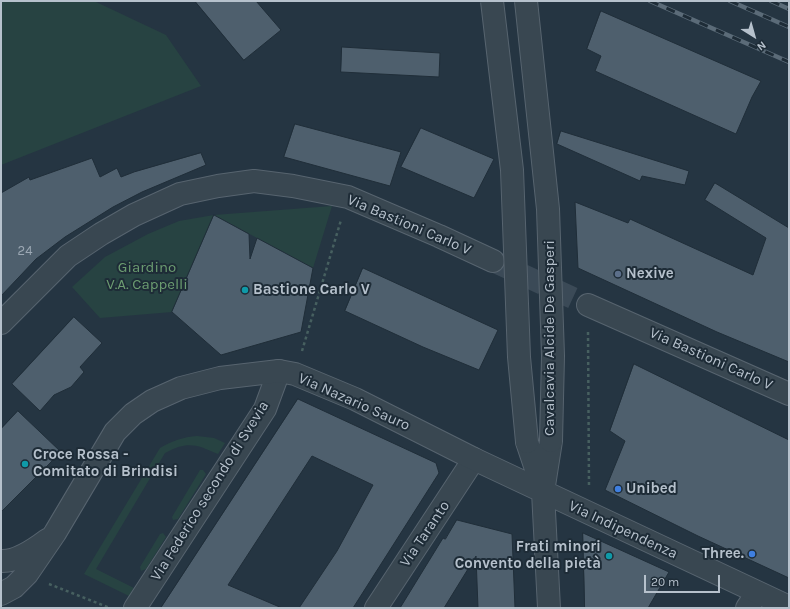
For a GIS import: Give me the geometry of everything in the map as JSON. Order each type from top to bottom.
[{"type":"street","name":"Cavalcavia Alcide De Gasperi","points":[[492,1],[512,170],[519,357],[528,442],[543,492]]},
{"type":"street","name":"Cavalcavia Alcide De Gasperi","points":[[526,1],[548,208],[553,356],[551,441],[543,492]]},
{"type":"street","name":"Via Bastioni Carlo V","points":[[1,323],[68,256],[101,234],[134,215],[180,194],[218,186],[254,182],[293,186],[348,197],[493,261]]},
{"type":"street","name":"Via Bastioni Carlo V","points":[[588,305],[789,394]]},
{"type":"street","name":"Via Nazario Sauro","points":[[1,594],[14,587],[27,574],[55,533],[115,432],[133,414],[152,401],[181,388],[220,378],[287,373],[355,399],[543,492]]},
{"type":"street","name":"Via Federico secondo di Svevia","points":[[135,608],[265,410],[287,373]]},
{"type":"street","name":"Via Taranto","points":[[376,608],[474,459]]},
{"type":"street","name":"Via Indipendenza","points":[[543,492],[752,600],[789,607]]},
{"type":"street","points":[[543,492],[549,608]]},
{"type":"street","name":"Via Nazario Sauro","points":[[1,561],[24,555],[36,549],[55,533]]},
{"type":"path","points":[[287,373],[348,197]]},
{"type":"path","points":[[588,305],[589,488]]},
{"type":"path","points":[[48,584],[110,608]]},
{"type":"green space","points":[[1,1],[94,1],[166,35],[201,86],[1,165]]},
{"type":"green space","points":[[332,206],[313,268],[214,215]]},
{"type":"green space","name":"Giardino V.A. Cappelli","points":[[214,215],[172,312],[100,318],[72,287],[105,257],[148,234],[179,221]]},
{"type":"green space","points":[[197,436],[214,438],[225,443],[218,454],[192,445],[179,447],[165,453],[96,569],[134,588],[129,596],[84,574],[160,448],[169,443],[187,437]]},
{"type":"green space","points":[[200,470],[203,470],[206,474],[178,519],[173,520],[172,517]]},
{"type":"green space","points":[[163,533],[166,537],[146,569],[141,571],[140,567],[160,534]]},
{"type":"building","points":[[195,1],[256,1],[281,30],[244,60]]},
{"type":"building","points":[[601,11],[761,81],[752,97],[736,134],[595,71],[601,56],[587,49]]},
{"type":"building","points":[[342,47],[440,53],[439,77],[341,72]]},
{"type":"building","points":[[295,124],[401,152],[390,186],[284,157]]},
{"type":"building","points":[[421,128],[494,159],[474,198],[401,167]]},
{"type":"building","points":[[561,131],[689,171],[685,185],[642,176],[640,181],[557,144]]},
{"type":"building","points":[[201,153],[206,165],[142,192],[113,207],[65,237],[36,259],[1,296],[1,193],[29,177],[30,180],[92,158],[100,177],[117,168],[121,177]]},
{"type":"building","points":[[715,183],[789,228],[789,362],[717,332],[578,268],[575,202],[628,223],[630,219],[753,275],[766,238],[705,200]]},
{"type":"building","name":"Bastione Carlo V","points":[[214,215],[249,234],[250,259],[257,238],[313,268],[301,332],[221,355],[172,312]]},
{"type":"building","points":[[363,268],[498,330],[479,370],[423,347],[345,311]]},
{"type":"building","points":[[74,317],[102,343],[80,367],[84,372],[71,387],[54,395],[40,411],[12,384]]},
{"type":"building","points":[[634,364],[789,440],[789,578],[698,536],[605,490],[625,441],[610,431]]},
{"type":"building","points":[[298,399],[436,463],[439,473],[353,608],[299,608],[337,551],[373,485],[312,456],[228,585],[282,608],[161,608]]},
{"type":"building","name":"Croce Rossa - Comitato di Brindisi","points":[[18,411],[61,452],[1,512],[1,429]]},
{"type":"building","points":[[457,520],[512,534],[515,608],[478,608],[476,556],[444,608],[400,608],[443,538],[445,539]]},
{"type":"building","name":"Frati minori Convento della pietà","points":[[583,533],[669,572],[648,608],[585,608]]},
{"type":"tunnel","points":[[493,261],[588,305]]},
{"type":"railway","points":[[650,1],[789,62]]},
{"type":"railway","points":[[730,1],[789,27]]},
{"type":"railway","points":[[771,1],[789,9]]},
{"type":"place","name":"Nexive","points":[[618,274]]},
{"type":"place","name":"Bastione Carlo V","points":[[245,290]]},
{"type":"place","name":"Croce Rossa - Comitato di Brindisi","points":[[25,464]]},
{"type":"place","name":"Unibed","points":[[618,489]]},
{"type":"place","name":"Three.","points":[[752,554]]},
{"type":"place","name":"Frati minori Convento della pietà","points":[[609,556]]}]
